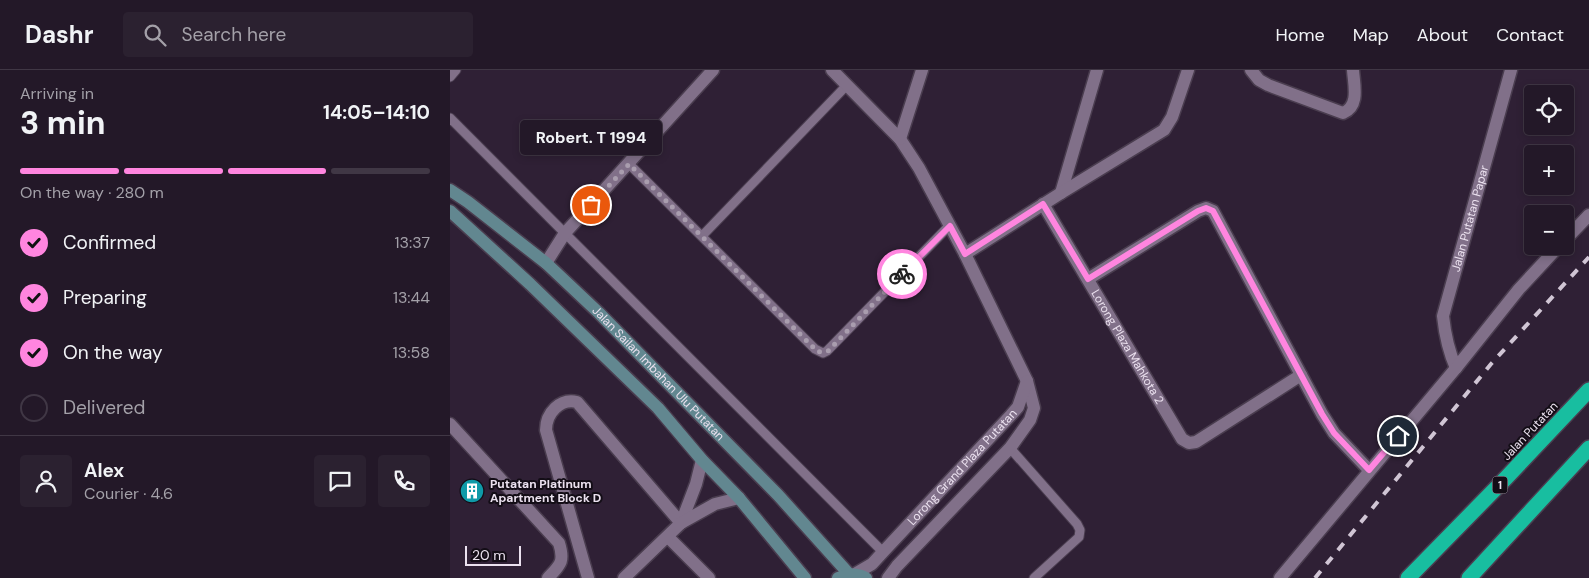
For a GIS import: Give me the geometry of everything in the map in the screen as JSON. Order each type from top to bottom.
[{"type":"highway","name":"Jalan Putatan","points":[[1408,578],[1589,390]]},
{"type":"highway","points":[[1469,578],[1589,448]]},
{"type":"street","points":[[546,263],[565,233],[713,70]]},
{"type":"street","points":[[832,70],[900,140],[919,168],[965,254],[1027,381]]},
{"type":"street","points":[[900,140],[922,70]]},
{"type":"street","points":[[1061,193],[1096,70]]},
{"type":"street","points":[[965,254],[1164,130],[1172,117],[1188,70]]},
{"type":"street","points":[[1251,70],[1259,80],[1268,85],[1343,113],[1350,111],[1354,104],[1353,70]]},
{"type":"street","name":"Jalan Putatan Papar","points":[[1456,368],[1449,353],[1443,316],[1511,70]]},
{"type":"street","name":"Jalan Sailan Imbahan Ulu Putatan","points":[[450,190],[546,263],[599,313],[778,495],[852,576]]},
{"type":"street","name":"Lorong Plaza Mahkota 2","points":[[1043,204],[1182,439],[1189,443],[1196,442],[1301,375]]},
{"type":"street","points":[[1088,279],[1198,211],[1206,208],[1213,211],[1334,433],[1369,470]]},
{"type":"street","name":"Jalan Sailan Imbahan Ulu Putatan","points":[[450,211],[530,284],[658,408],[702,460],[739,498],[806,578]]},
{"type":"street","points":[[1574,231],[1589,215]]},
{"type":"street","points":[[1280,578],[1520,289],[1551,255]]},
{"type":"street","name":"Lorong Grand Plaza Putatan","points":[[852,576],[872,564],[1011,415],[1018,407],[1027,381]]},
{"type":"street","name":"Lorong Grand Plaza Putatan","points":[[888,578],[896,566],[1010,448],[1030,420],[1034,408],[1027,381]]},
{"type":"street","points":[[588,578],[546,430],[549,414],[563,402],[570,400],[577,402],[681,523]]},
{"type":"street","points":[[450,424],[559,543],[562,554],[561,564],[548,578]]},
{"type":"street","points":[[681,523],[696,484],[702,460]]},
{"type":"street","points":[[624,578],[681,523],[715,504],[739,498]]},
{"type":"street","points":[[668,537],[709,578]]},
{"type":"lane","points":[[450,76],[456,70]]},
{"type":"lane","points":[[702,236],[847,85]]},
{"type":"lane","points":[[450,118],[883,552]]},
{"type":"lane","points":[[629,164],[815,349],[822,353],[828,351],[950,226]]},
{"type":"lane","points":[[1010,448],[1077,524],[1080,530],[1079,537],[1034,578]]},
{"type":"railway","points":[[1315,578],[1491,364],[1589,257]]},
{"type":"way so far","points":[[591,205],[629,164],[818,352],[822,353],[828,351],[902,274]]},
{"type":"place","name":"Robert. T 1994","points":[[591,205]]},
{"type":"place","name":"Putatan Platinum Apartment Block D","points":[[472,491]]},
{"type":"route","points":[[902,274],[950,226],[965,254],[1043,204],[1088,279],[1198,211],[1206,208],[1213,211],[1334,433],[1369,470],[1398,436]]}]
